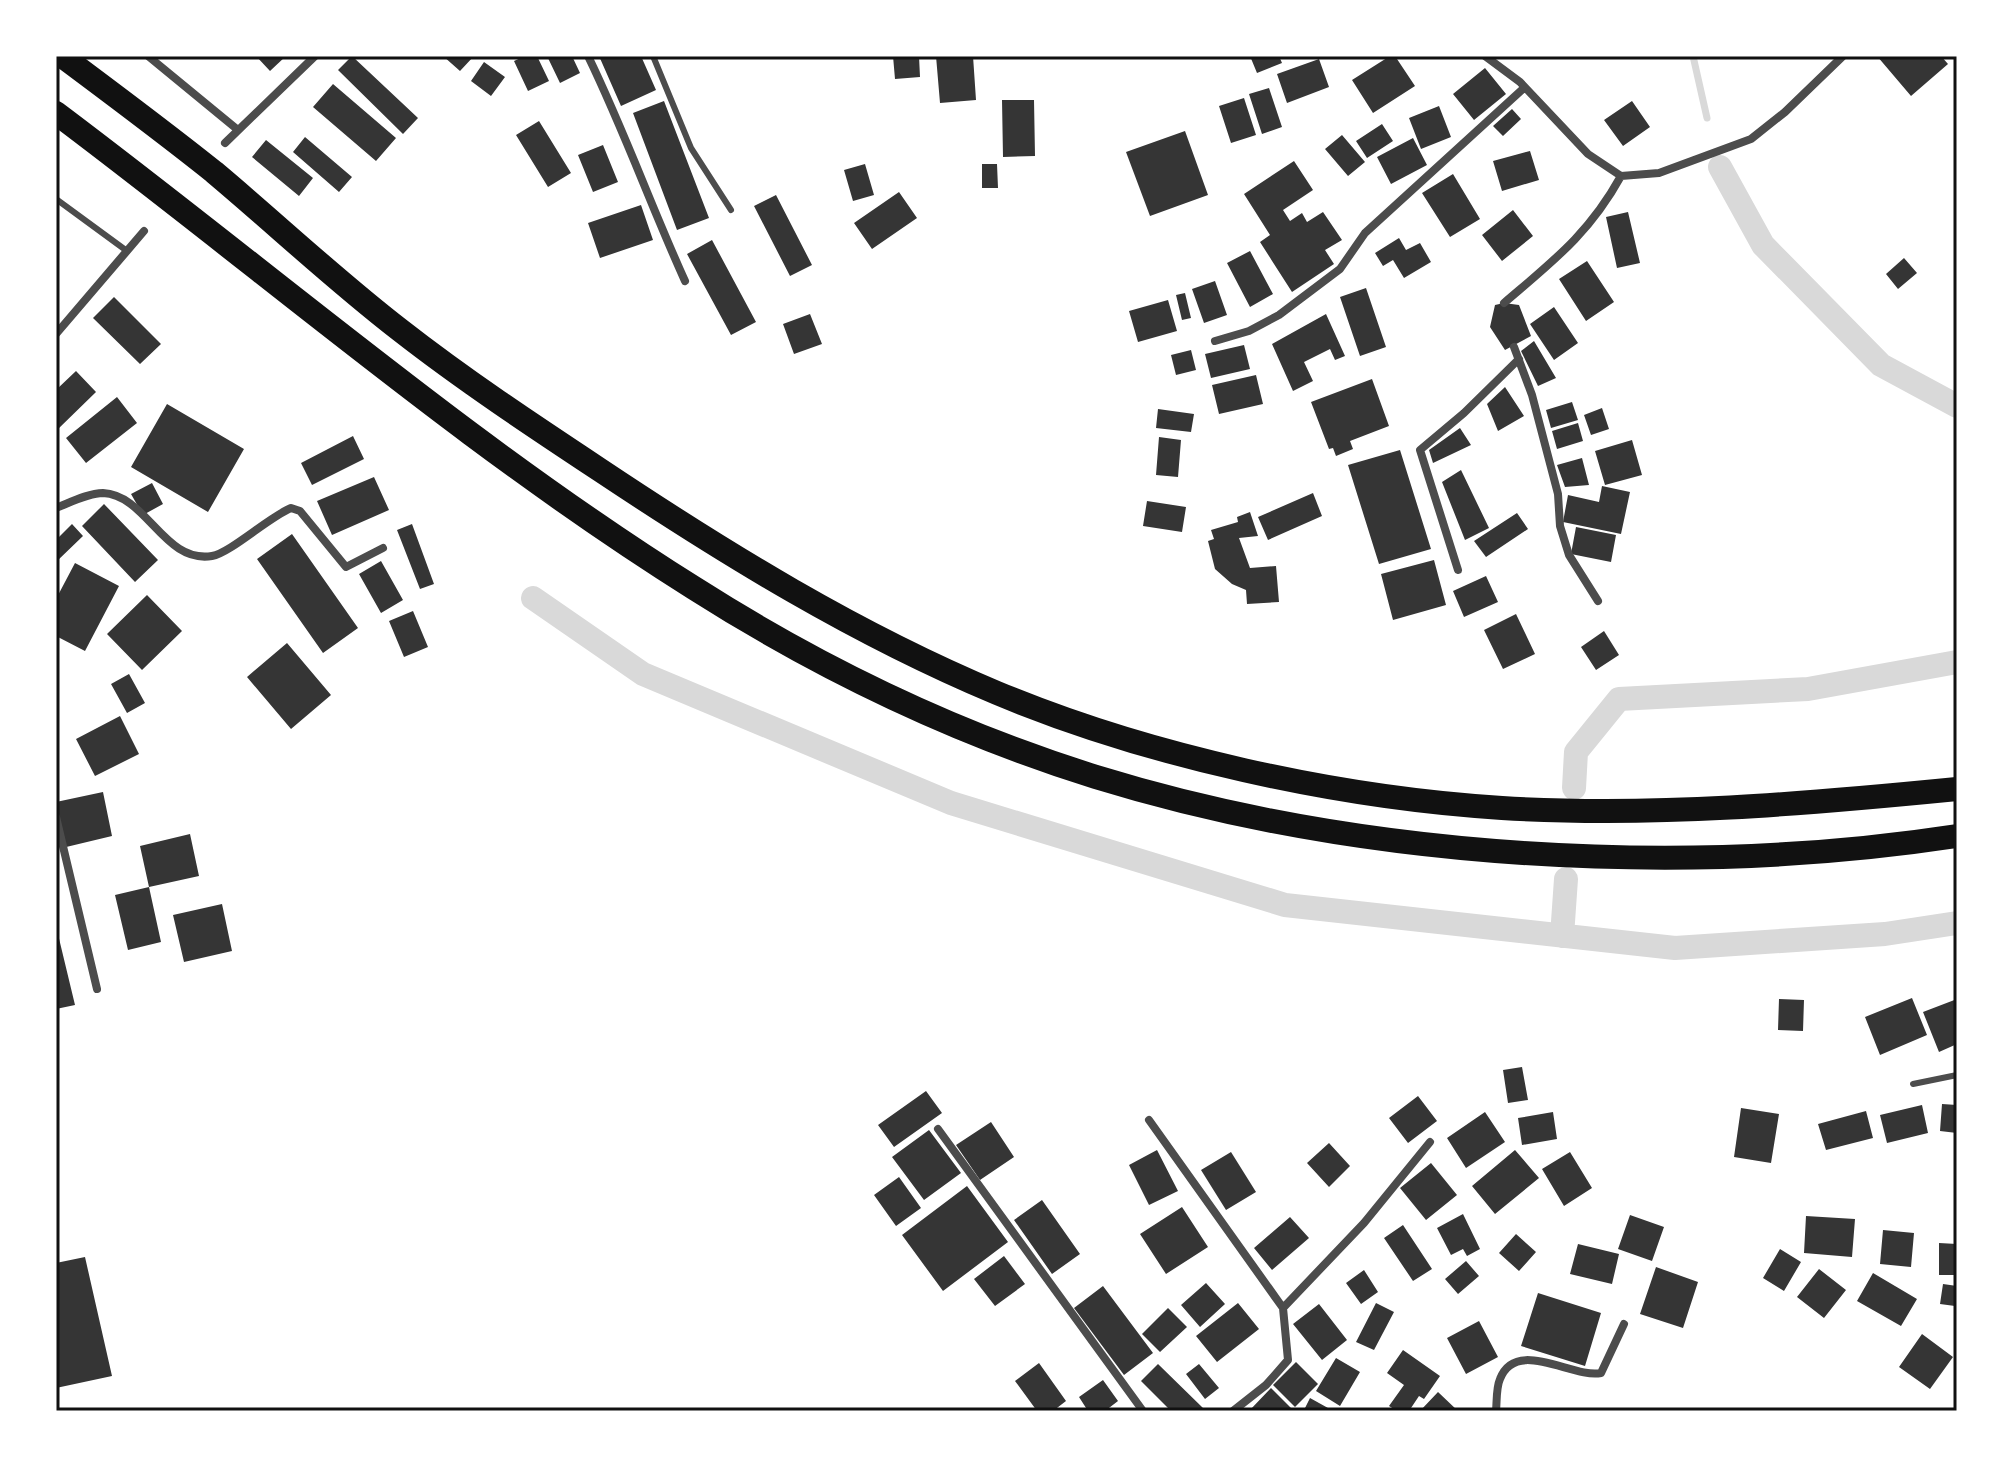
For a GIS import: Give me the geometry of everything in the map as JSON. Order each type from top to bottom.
[{"type":"highway","points":[[62,56],[213,172],[399,330],[536,427],[710,543],[808,601],[902,649],[1064,719],[1135,741],[1308,781],[1408,798],[1496,808],[1594,812],[1748,808],[1957,789]]},
{"type":"highway","points":[[56,113],[510,463],[698,591],[838,671],[956,727],[1095,777],[1208,807],[1297,825],[1483,849],[1576,856],[1753,854],[1906,844],[1957,836]]},
{"type":"street","points":[[148,56],[238,130]]},
{"type":"street","points":[[225,143],[315,56]]},
{"type":"street","points":[[588,56],[626,134],[651,208],[685,281]]},
{"type":"street","points":[[1485,56],[1524,88],[1588,154],[1621,176],[1659,173],[1751,139],[1785,112],[1843,56]]},
{"type":"street","points":[[1215,341],[1249,331],[1279,315],[1340,269],[1365,233],[1524,88]]},
{"type":"street","points":[[1504,303],[1584,232],[1601,213],[1621,176]]},
{"type":"street","points":[[56,334],[144,231]]},
{"type":"street","points":[[1514,347],[1532,395],[1558,494],[1560,526],[1569,555],[1598,601]]},
{"type":"street","points":[[1458,570],[1420,450],[1519,359]]},
{"type":"street","points":[[56,508],[102,493],[119,497],[178,548],[197,556],[215,556],[291,508],[300,511],[346,567],[383,548]]},
{"type":"street","points":[[56,817],[97,989]]},
{"type":"street","points":[[1149,1120],[1283,1308],[1288,1360],[1266,1385],[1233,1411]]},
{"type":"street","points":[[938,1129],[1143,1411]]},
{"type":"street","points":[[1283,1308],[1364,1223],[1430,1142]]},
{"type":"street","points":[[1496,1411],[1499,1380],[1511,1367],[1519,1362],[1537,1360],[1591,1375],[1601,1373],[1624,1324]]},
{"type":"lane","points":[[653,56],[691,148],[731,210]]},
{"type":"lane","points":[[56,199],[127,251]]},
{"type":"lane","points":[[1913,1084],[1957,1075]]},
{"type":"building","points":[[256,56],[286,56],[270,71]]},
{"type":"building","points":[[352,56],[418,118],[403,134],[338,70]]},
{"type":"building","points":[[443,56],[474,56],[460,71]]},
{"type":"building","points":[[525,56],[537,56],[549,81],[528,91],[514,61]]},
{"type":"building","points":[[547,56],[572,56],[580,73],[560,83]]},
{"type":"building","points":[[599,56],[641,56],[656,90],[621,106]]},
{"type":"building","points":[[893,56],[919,56],[920,77],[895,79]]},
{"type":"building","points":[[936,56],[973,56],[976,100],[940,103]]},
{"type":"building","points":[[1250,56],[1279,56],[1282,63],[1257,73]]},
{"type":"building","points":[[1390,56],[1395,56],[1415,86],[1373,113],[1352,80]]},
{"type":"building","points":[[1877,56],[1941,56],[1948,64],[1911,96]]},
{"type":"building","points":[[1319,59],[1329,87],[1287,103],[1277,74]]},
{"type":"building","points":[[484,62],[505,77],[491,96],[471,81]]},
{"type":"building","points":[[1485,68],[1506,94],[1474,120],[1453,94]]},
{"type":"building","points":[[333,84],[396,138],[376,161],[313,107]]},
{"type":"building","points":[[1269,88],[1282,127],[1262,134],[1249,94]]},
{"type":"building","points":[[1244,98],[1256,135],[1231,143],[1219,106]]},
{"type":"building","points":[[1002,100],[1034,100],[1035,156],[1003,157]]},
{"type":"building","points":[[664,101],[709,218],[677,230],[633,113]]},
{"type":"building","points":[[1632,101],[1650,127],[1623,146],[1604,120]]},
{"type":"building","points":[[1439,106],[1451,137],[1421,149],[1409,118]]},
{"type":"building","points":[[1512,109],[1521,119],[1503,136],[1493,126]]},
{"type":"building","points":[[539,121],[571,173],[548,187],[516,135]]},
{"type":"building","points":[[1382,124],[1393,141],[1367,158],[1356,141]]},
{"type":"building","points":[[1185,131],[1208,195],[1150,216],[1126,152]]},
{"type":"building","points":[[1342,135],[1365,162],[1348,176],[1325,149]]},
{"type":"building","points":[[305,137],[352,177],[339,192],[293,152]]},
{"type":"building","points":[[1413,138],[1427,165],[1391,184],[1377,157]]},
{"type":"building","points":[[266,140],[313,178],[299,196],[252,157]]},
{"type":"building","points":[[603,145],[618,182],[593,192],[578,155]]},
{"type":"building","points":[[1530,151],[1539,180],[1502,191],[1493,161]]},
{"type":"building","points":[[1294,161],[1313,190],[1283,210],[1290,221],[1302,213],[1307,222],[1323,212],[1342,240],[1325,250],[1334,264],[1292,292],[1260,242],[1270,235],[1244,194]]},
{"type":"building","points":[[865,164],[874,195],[853,201],[844,170]]},
{"type":"building","points":[[982,164],[997,164],[998,188],[982,188]]},
{"type":"building","points":[[1453,174],[1480,219],[1450,237],[1422,193]]},
{"type":"building","points":[[899,192],[917,218],[872,249],[854,223]]},
{"type":"building","points":[[776,195],[812,265],[790,276],[754,206]]},
{"type":"building","points":[[641,205],[653,240],[600,258],[588,223]]},
{"type":"building","points":[[1513,210],[1533,236],[1502,261],[1482,235]]},
{"type":"building","points":[[1628,212],[1640,263],[1617,268],[1606,217]]},
{"type":"building","points":[[1399,238],[1406,250],[1420,243],[1431,262],[1404,278],[1393,260],[1383,266],[1375,253]]},
{"type":"building","points":[[712,240],[756,322],[731,335],[687,254]]},
{"type":"building","points":[[1250,251],[1273,294],[1250,307],[1227,263]]},
{"type":"building","points":[[1904,258],[1917,273],[1898,289],[1886,274]]},
{"type":"building","points":[[1587,261],[1614,302],[1586,321],[1559,279]]},
{"type":"building","points":[[1215,281],[1227,315],[1204,323],[1192,289]]},
{"type":"building","points":[[1366,288],[1386,347],[1360,356],[1340,297]]},
{"type":"building","points":[[1185,293],[1191,318],[1182,320],[1176,295]]},
{"type":"building","points":[[114,297],[161,344],[140,364],[93,318]]},
{"type":"building","points":[[1168,300],[1177,331],[1138,342],[1129,311]]},
{"type":"building","points":[[1495,305],[1519,305],[1531,336],[1505,350],[1490,327]]},
{"type":"building","points":[[1554,307],[1578,343],[1554,360],[1530,324]]},
{"type":"building","points":[[810,314],[822,344],[794,354],[783,324]]},
{"type":"building","points":[[1326,314],[1345,356],[1335,360],[1330,349],[1304,362],[1313,381],[1293,391],[1272,344]]},
{"type":"building","points":[[1534,341],[1556,378],[1538,386],[1521,351]]},
{"type":"building","points":[[1244,345],[1250,369],[1211,378],[1205,354]]},
{"type":"building","points":[[1191,350],[1196,370],[1176,375],[1171,355]]},
{"type":"building","points":[[76,371],[96,392],[56,431],[56,390]]},
{"type":"building","points":[[1256,375],[1263,404],[1219,414],[1212,385]]},
{"type":"building","points":[[1372,379],[1389,426],[1350,441],[1353,449],[1336,456],[1333,448],[1329,449],[1311,402]]},
{"type":"building","points":[[1505,387],[1524,416],[1498,431],[1487,404]]},
{"type":"building","points":[[117,397],[137,423],[86,463],[66,438]]},
{"type":"building","points":[[1572,402],[1578,420],[1551,428],[1546,410]]},
{"type":"building","points":[[167,404],[244,449],[208,512],[131,467]]},
{"type":"building","points":[[1602,408],[1609,429],[1591,435],[1584,415]]},
{"type":"building","points":[[1158,409],[1194,414],[1191,432],[1156,428]]},
{"type":"building","points":[[1578,423],[1583,441],[1557,449],[1552,431]]},
{"type":"building","points":[[1460,428],[1471,445],[1433,463],[1429,450]]},
{"type":"building","points":[[353,436],[364,459],[312,485],[301,463]]},
{"type":"building","points":[[1159,437],[1181,440],[1178,477],[1156,475]]},
{"type":"building","points":[[1632,440],[1642,475],[1605,485],[1595,451]]},
{"type":"building","points":[[1400,450],[1431,549],[1379,564],[1348,465]]},
{"type":"building","points":[[1582,458],[1589,485],[1565,487],[1557,465]]},
{"type":"building","points":[[1461,470],[1489,528],[1465,540],[1442,482]]},
{"type":"building","points":[[374,477],[389,510],[332,535],[317,501]]},
{"type":"building","points":[[152,483],[163,504],[143,515],[131,494]]},
{"type":"building","points":[[1602,486],[1630,492],[1621,534],[1563,522],[1568,495],[1599,502]]},
{"type":"building","points":[[1313,493],[1322,516],[1268,540],[1258,517]]},
{"type":"building","points":[[1147,501],[1186,507],[1182,532],[1143,526]]},
{"type":"building","points":[[104,504],[158,560],[135,582],[82,526]]},
{"type":"building","points":[[1250,512],[1258,536],[1239,538],[1250,568],[1276,566],[1279,602],[1247,604],[1246,590],[1232,584],[1215,569],[1208,541],[1214,539],[1211,530],[1238,522],[1237,517]]},
{"type":"building","points":[[1517,513],[1528,529],[1486,557],[1474,541]]},
{"type":"building","points":[[72,524],[83,536],[56,562],[56,540]]},
{"type":"building","points":[[412,524],[434,584],[420,589],[397,530]]},
{"type":"building","points":[[1576,527],[1616,535],[1611,562],[1571,554]]},
{"type":"building","points":[[292,534],[358,628],[323,653],[257,559]]},
{"type":"building","points":[[1434,560],[1446,605],[1393,620],[1381,574]]},
{"type":"building","points":[[381,561],[403,600],[381,613],[359,574]]},
{"type":"building","points":[[75,563],[119,586],[85,651],[56,636],[56,599]]},
{"type":"building","points":[[1486,576],[1498,602],[1464,617],[1453,591]]},
{"type":"building","points":[[147,595],[182,631],[142,670],[107,634]]},
{"type":"building","points":[[413,611],[428,647],[404,657],[389,621]]},
{"type":"building","points":[[1516,614],[1535,654],[1503,669],[1484,630]]},
{"type":"building","points":[[1604,631],[1619,655],[1596,670],[1581,647]]},
{"type":"building","points":[[287,643],[331,695],[291,729],[247,677]]},
{"type":"building","points":[[129,674],[145,703],[127,713],[111,684]]},
{"type":"building","points":[[120,716],[139,754],[95,776],[76,739]]},
{"type":"building","points":[[103,792],[112,836],[62,848],[56,802]]},
{"type":"building","points":[[190,834],[199,876],[149,887],[140,846]]},
{"type":"building","points":[[149,887],[161,942],[128,950],[115,895]]},
{"type":"building","points":[[222,904],[232,951],[184,962],[173,915]]},
{"type":"building","points":[[56,926],[75,1005],[56,1009]]},
{"type":"building","points":[[1912,998],[1927,1035],[1880,1055],[1865,1017]]},
{"type":"building","points":[[1779,999],[1804,1000],[1803,1031],[1778,1030]]},
{"type":"building","points":[[1957,999],[1957,1044],[1939,1052],[1923,1012]]},
{"type":"building","points":[[1522,1067],[1528,1100],[1508,1103],[1503,1070]]},
{"type":"building","points":[[926,1091],[942,1113],[894,1147],[878,1125]]},
{"type":"building","points":[[1418,1096],[1437,1121],[1408,1143],[1389,1118]]},
{"type":"building","points":[[1942,1104],[1957,1105],[1957,1133],[1940,1131]]},
{"type":"building","points":[[1922,1105],[1928,1133],[1887,1143],[1880,1115]]},
{"type":"building","points":[[1741,1108],[1779,1114],[1771,1163],[1734,1157]]},
{"type":"building","points":[[1866,1111],[1873,1138],[1826,1150],[1818,1124]]},
{"type":"building","points":[[1485,1112],[1505,1142],[1466,1168],[1447,1138]]},
{"type":"building","points":[[1553,1112],[1557,1139],[1522,1145],[1518,1118]]},
{"type":"building","points":[[991,1122],[1014,1157],[980,1180],[956,1145]]},
{"type":"building","points":[[929,1130],[961,1173],[924,1200],[892,1157]]},
{"type":"building","points":[[1329,1143],[1350,1166],[1329,1187],[1307,1163]]},
{"type":"building","points":[[1157,1150],[1178,1191],[1149,1205],[1129,1165]]},
{"type":"building","points":[[1515,1150],[1539,1178],[1495,1214],[1472,1186]]},
{"type":"building","points":[[1231,1152],[1256,1192],[1226,1210],[1201,1170]]},
{"type":"building","points":[[1570,1152],[1592,1188],[1564,1206],[1542,1169]]},
{"type":"building","points":[[1431,1163],[1457,1195],[1426,1220],[1400,1188]]},
{"type":"building","points":[[899,1177],[921,1208],[896,1226],[874,1195]]},
{"type":"building","points":[[967,1186],[1008,1242],[943,1291],[902,1235]]},
{"type":"building","points":[[1042,1200],[1080,1254],[1052,1274],[1014,1220]]},
{"type":"building","points":[[1182,1207],[1208,1247],[1166,1274],[1140,1234]]},
{"type":"building","points":[[1463,1214],[1480,1249],[1467,1256],[1463,1249],[1451,1255],[1437,1228]]},
{"type":"building","points":[[1630,1215],[1664,1227],[1652,1261],[1618,1249]]},
{"type":"building","points":[[1806,1216],[1855,1219],[1852,1257],[1804,1253]]},
{"type":"building","points":[[1290,1217],[1309,1238],[1272,1270],[1254,1248]]},
{"type":"building","points":[[1403,1225],[1432,1269],[1413,1281],[1384,1238]]},
{"type":"building","points":[[1883,1230],[1914,1233],[1911,1267],[1880,1264]]},
{"type":"building","points":[[1516,1234],[1536,1252],[1519,1271],[1499,1253]]},
{"type":"building","points":[[1939,1243],[1957,1244],[1957,1275],[1939,1275]]},
{"type":"building","points":[[1578,1244],[1619,1254],[1612,1284],[1570,1274]]},
{"type":"building","points":[[1780,1249],[1801,1262],[1784,1291],[1763,1278]]},
{"type":"building","points":[[1004,1256],[1025,1284],[995,1306],[974,1279]]},
{"type":"building","points":[[85,1257],[112,1376],[56,1388],[56,1263]]},
{"type":"building","points":[[1466,1261],[1479,1276],[1458,1294],[1445,1279]]},
{"type":"building","points":[[1656,1267],[1698,1282],[1683,1328],[1640,1314]]},
{"type":"building","points":[[1819,1269],[1846,1290],[1824,1318],[1797,1297]]},
{"type":"building","points":[[1364,1270],[1378,1292],[1361,1304],[1346,1283]]},
{"type":"building","points":[[1873,1273],[1917,1299],[1901,1326],[1857,1301]]},
{"type":"building","points":[[1206,1283],[1225,1304],[1200,1327],[1181,1305]]},
{"type":"building","points":[[1943,1284],[1957,1286],[1955,1306],[1940,1304]]},
{"type":"building","points":[[1103,1286],[1153,1353],[1124,1375],[1074,1308]]},
{"type":"building","points":[[1538,1293],[1601,1313],[1585,1366],[1521,1346]]},
{"type":"building","points":[[1238,1303],[1259,1329],[1217,1362],[1196,1336]]},
{"type":"building","points":[[1376,1303],[1394,1312],[1374,1350],[1356,1342]]},
{"type":"building","points":[[1319,1304],[1347,1340],[1322,1360],[1293,1324]]},
{"type":"building","points":[[1168,1308],[1187,1327],[1160,1352],[1142,1334]]},
{"type":"building","points":[[1479,1321],[1498,1357],[1466,1374],[1447,1338]]},
{"type":"building","points":[[1922,1334],[1953,1357],[1930,1389],[1899,1367]]},
{"type":"building","points":[[1403,1350],[1440,1376],[1424,1399],[1419,1396],[1409,1411],[1397,1411],[1389,1406],[1404,1385],[1387,1373]]},
{"type":"building","points":[[1336,1358],[1360,1372],[1340,1406],[1316,1391]]},
{"type":"building","points":[[1296,1362],[1318,1384],[1295,1407],[1273,1385]]},
{"type":"building","points":[[1039,1363],[1066,1401],[1053,1411],[1037,1411],[1015,1381]]},
{"type":"building","points":[[1158,1364],[1203,1408],[1200,1411],[1171,1411],[1141,1381]]},
{"type":"building","points":[[1199,1364],[1219,1388],[1205,1399],[1186,1374]]},
{"type":"building","points":[[1103,1380],[1118,1401],[1105,1411],[1088,1411],[1079,1397]]},
{"type":"building","points":[[1271,1388],[1294,1411],[1249,1411]]},
{"type":"building","points":[[1438,1392],[1458,1411],[1420,1411]]},
{"type":"building","points":[[1310,1398],[1328,1408],[1326,1411],[1304,1410]]},
{"type":"waterway","points":[[1693,56],[1707,118]]},
{"type":"waterway","points":[[1720,167],[1763,245],[1881,365],[1957,406]]},
{"type":"waterway","points":[[533,598],[643,674],[951,803],[1285,905],[1675,948],[1885,934],[1957,923]]},
{"type":"waterway","points":[[1574,788],[1576,752],[1619,699],[1808,689],[1957,662]]},
{"type":"waterway","points":[[1562,936],[1566,879]]}]
